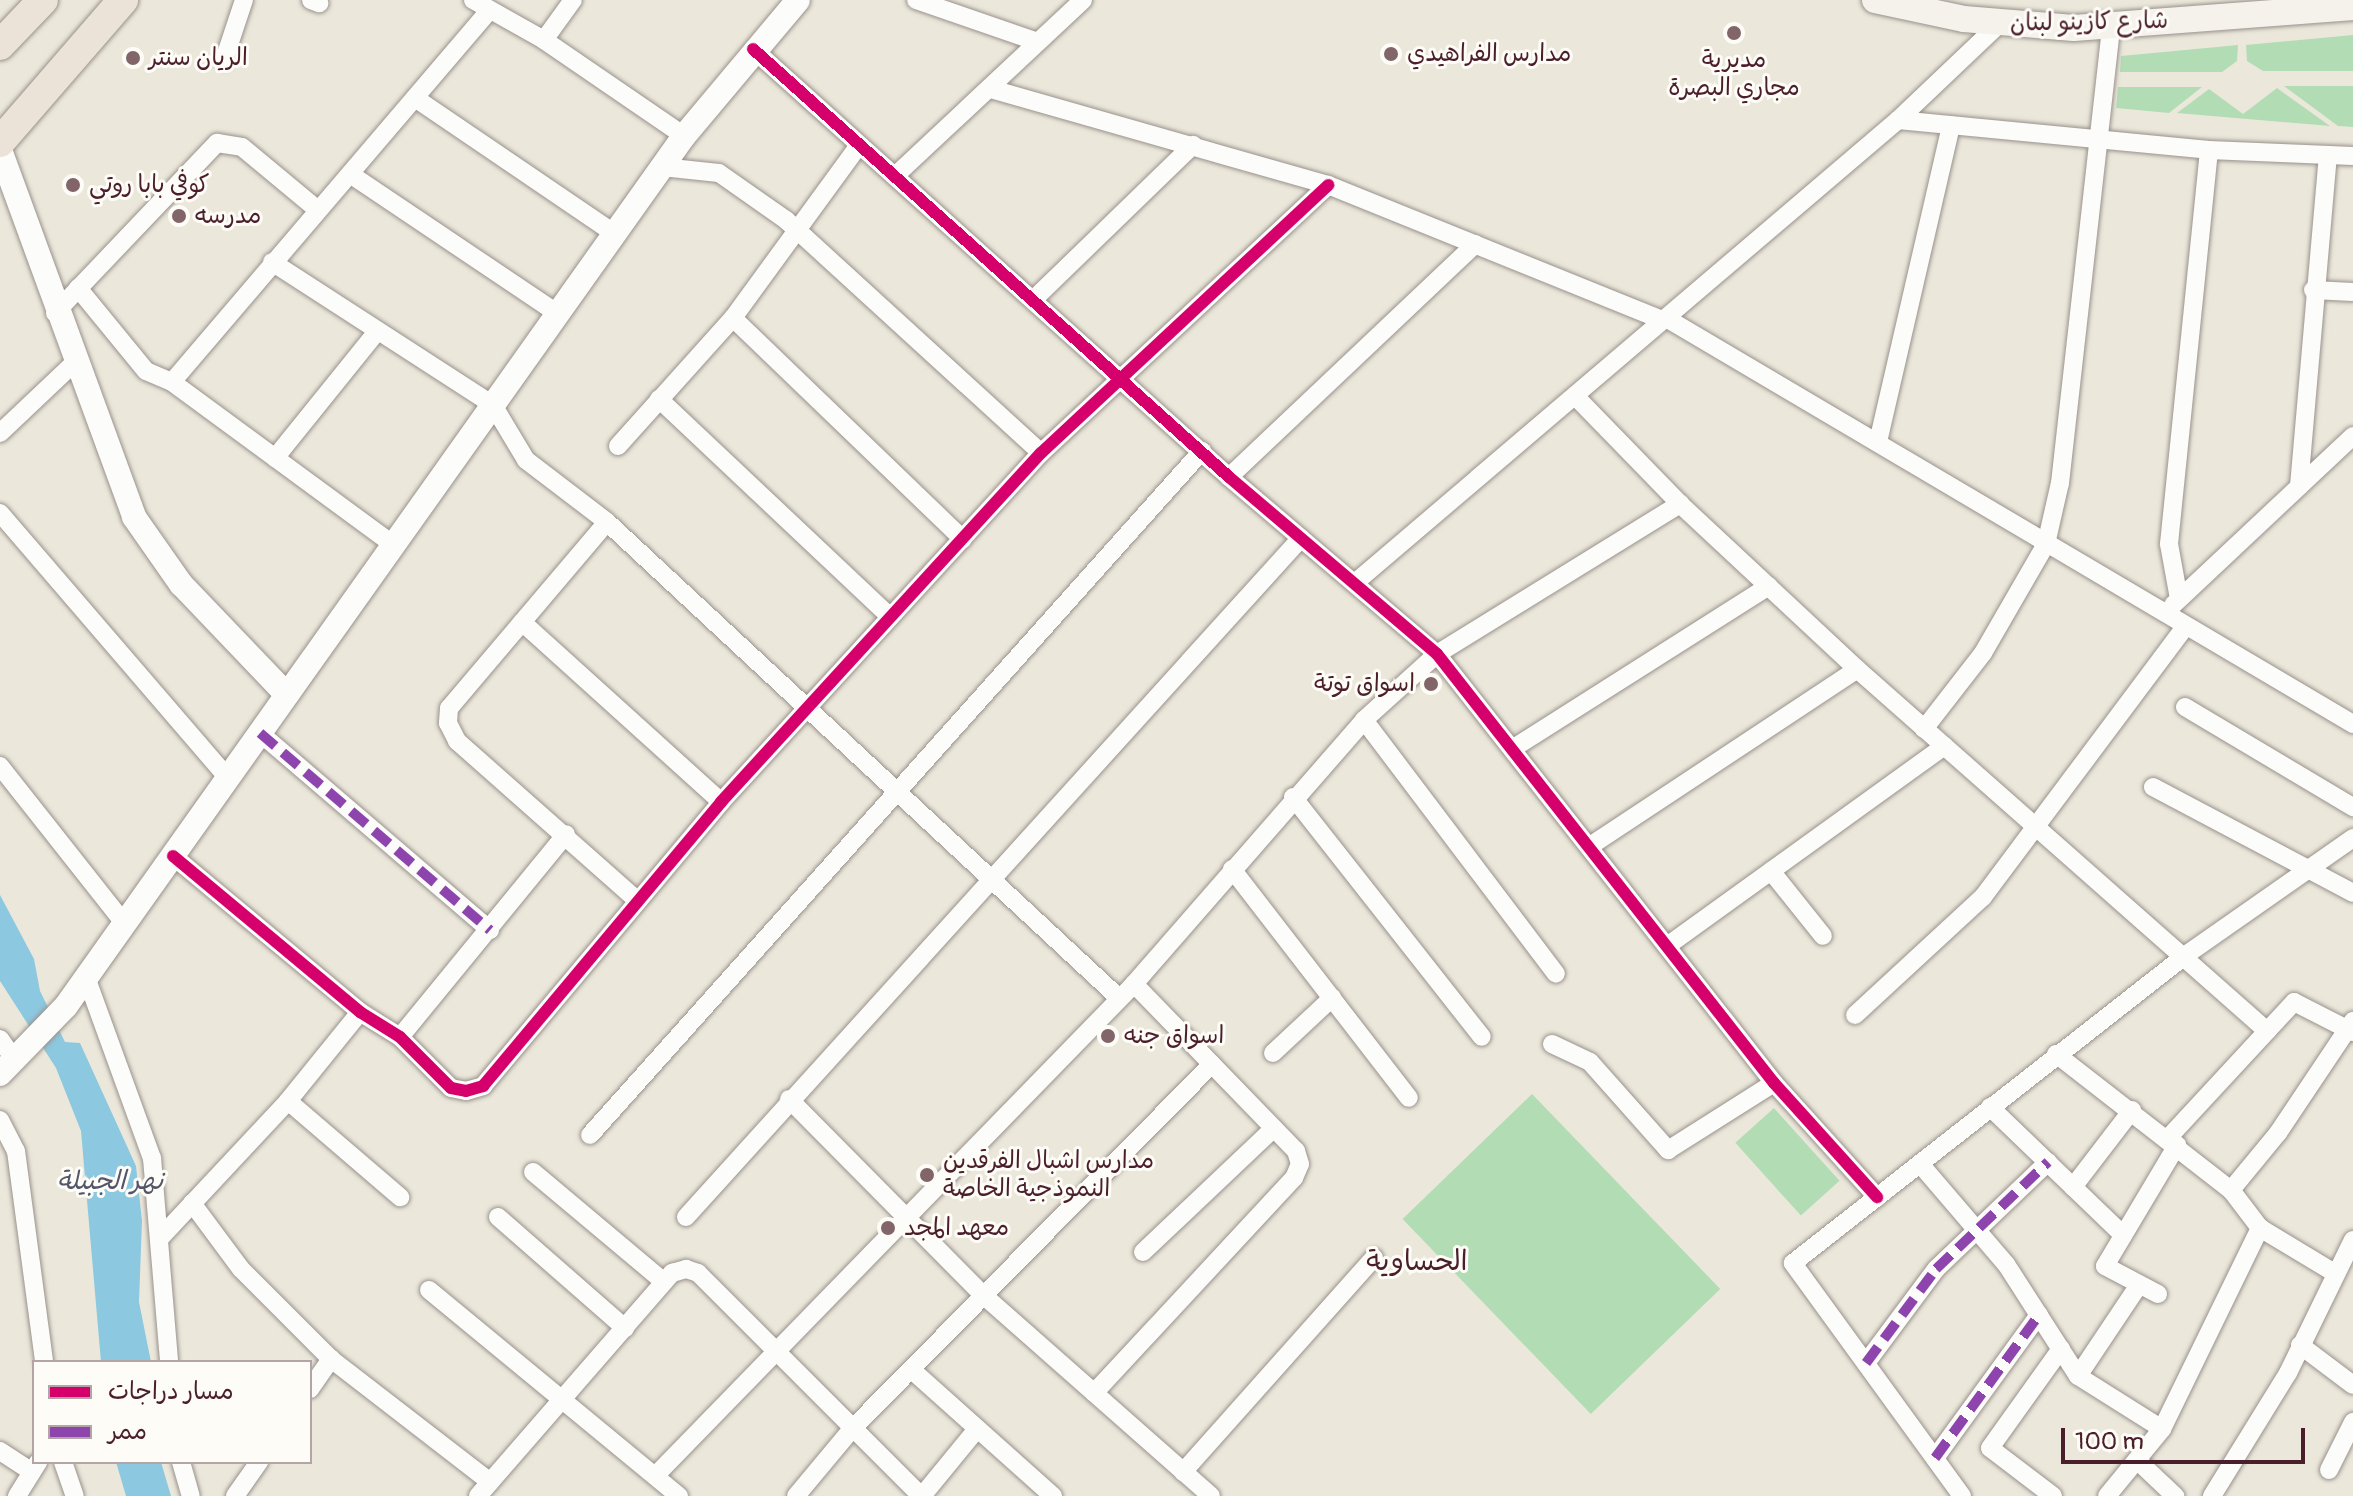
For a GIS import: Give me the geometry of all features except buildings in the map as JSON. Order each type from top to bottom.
[{"type":"main road","points":[[0,43],[43,0]]},
{"type":"main road","points":[[0,142],[123,0]]},
{"type":"main road","name":"شارع كازينو لبنان","points":[[1875,0],[1999,24],[2111,27],[2353,7]]},
{"type":"street","points":[[224,60],[244,0]]},
{"type":"street","points":[[473,0],[544,40],[684,136]]},
{"type":"street","points":[[544,40],[573,0]]},
{"type":"street","points":[[916,0],[1035,41]]},
{"type":"street","points":[[896,175],[991,89],[1035,41],[1083,0]]},
{"type":"street","points":[[11,1053],[66,1006],[684,136],[787,4]]},
{"type":"street","points":[[172,382],[490,10]]},
{"type":"street","points":[[1357,581],[1577,398],[1663,318],[1898,120],[1999,24]]},
{"type":"street","points":[[1924,729],[1983,653],[2046,544],[2060,483],[2111,27]]},
{"type":"street","points":[[753,49],[1229,477],[1357,581],[1437,654],[1774,1083],[1877,1197]]},
{"type":"street","points":[[991,89],[1328,185],[1663,318],[1878,442],[2163,616],[2353,724]]},
{"type":"street","points":[[415,98],[615,234]]},
{"type":"street","points":[[1898,120],[2209,150],[2353,156]]},
{"type":"street","points":[[1878,442],[1951,125]]},
{"type":"street","points":[[55,313],[217,143],[242,147],[318,210]]},
{"type":"street","points":[[618,446],[733,318],[859,145]]},
{"type":"street","points":[[1033,300],[1193,145]]},
{"type":"street","points":[[0,150],[55,313],[134,517],[181,584],[287,695]]},
{"type":"street","points":[[2179,599],[2169,544],[2209,150]]},
{"type":"street","points":[[2299,486],[2313,290],[2328,155]]},
{"type":"street","points":[[662,167],[719,173],[797,231],[1041,453]]},
{"type":"street","points":[[350,174],[558,314]]},
{"type":"street","points":[[173,856],[360,1012],[400,1037],[451,1088],[466,1091],[483,1086],[721,802],[808,712],[889,616],[1041,453],[1328,185]]},
{"type":"street","points":[[1229,477],[1475,244]]},
{"type":"street","points":[[272,262],[376,333],[493,405],[526,460],[607,522],[1119,998]]},
{"type":"street","points":[[78,288],[130,357],[172,382],[394,545]]},
{"type":"street","points":[[2313,290],[2353,292]]},
{"type":"street","points":[[733,318],[963,539]]},
{"type":"street","points":[[275,458],[376,333]]},
{"type":"street","points":[[0,433],[74,363]]},
{"type":"street","points":[[1577,398],[1680,504],[1857,669],[2267,1031]]},
{"type":"street","points":[[659,399],[889,616]]},
{"type":"street","points":[[2163,616],[2353,436]]},
{"type":"street","points":[[590,1135],[1202,451]]},
{"type":"street","points":[[656,1475],[1134,984],[1293,797],[1364,720],[1437,654],[1680,504]]},
{"type":"street","points":[[0,513],[228,778]]},
{"type":"street","points":[[607,522],[449,708],[448,723],[457,741],[566,834],[637,900]]},
{"type":"street","points":[[686,1217],[789,1099],[1301,538]]},
{"type":"street","points":[[1512,749],[1769,586]]},
{"type":"street","points":[[522,622],[721,802]]},
{"type":"street","points":[[1855,1015],[1983,897],[2184,628]]},
{"type":"street","points":[[1590,846],[1857,669]]},
{"type":"street","points":[[2185,707],[2353,807]]},
{"type":"street","points":[[1364,720],[1556,974]]},
{"type":"street","points":[[260,733],[490,930]]},
{"type":"street","points":[[1667,946],[1944,746]]},
{"type":"street","points":[[0,766],[125,924]]},
{"type":"street","points":[[2153,787],[2353,893]]},
{"type":"street","points":[[1293,797],[1482,1037]]},
{"type":"street","points":[[400,1037],[566,834]]},
{"type":"street","points":[[1962,1496],[1793,1263],[2183,957],[2353,838]]},
{"type":"street","points":[[1232,869],[1409,1098]]},
{"type":"street","points":[[1771,871],[1823,936]]},
{"type":"street","points":[[86,977],[152,1158],[169,1360]]},
{"type":"street","points":[[1094,1393],[1294,1178],[1300,1164],[1296,1151],[1134,984]]},
{"type":"street","points":[[1273,1053],[1332,998]]},
{"type":"street","points":[[2158,1294],[2105,1266],[2173,1141],[2294,1002],[2351,1027],[2278,1133],[2231,1190]]},
{"type":"street","points":[[160,1238],[288,1101],[360,1012]]},
{"type":"street","points":[[1552,1044],[1590,1062],[1668,1150],[1774,1083]]},
{"type":"street","points":[[2056,1054],[2173,1141],[2231,1190],[2260,1228],[2333,1272]]},
{"type":"street","points":[[796,1496],[851,1430],[913,1371],[982,1294],[1212,1064]]},
{"type":"street","points":[[789,1099],[982,1294],[1211,1496]]},
{"type":"street","points":[[288,1101],[400,1197]]},
{"type":"street","points":[[1990,1107],[2123,1235]]},
{"type":"street","points":[[2073,1187],[2132,1110]]},
{"type":"street","points":[[0,1120],[16,1151],[44,1360]]},
{"type":"street","points":[[1143,1252],[1274,1128]]},
{"type":"street","points":[[1866,1363],[1974,1229],[2048,1162]]},
{"type":"street","points":[[1921,1165],[2006,1264],[2078,1376],[2162,1429]]},
{"type":"street","points":[[533,1172],[664,1282]]},
{"type":"street","points":[[192,1203],[241,1269],[331,1359],[484,1489],[664,1282],[686,1269],[698,1273],[774,1353],[921,1496],[977,1429]]},
{"type":"street","points":[[498,1217],[625,1328]]},
{"type":"street","points":[[2107,1496],[2139,1462],[2162,1429],[2260,1228]]},
{"type":"street","points":[[2212,1496],[2300,1345],[2333,1272],[2353,1240]]},
{"type":"street","points":[[1183,1472],[1374,1258]]},
{"type":"street","points":[[2078,1376],[2139,1285]]},
{"type":"street","points":[[429,1290],[564,1398],[679,1496]]},
{"type":"street","points":[[1935,1458],[2039,1315]]},
{"type":"street","points":[[2300,1345],[2353,1385]]},
{"type":"street","points":[[2053,1496],[1990,1448],[2061,1349]]},
{"type":"street","points":[[312,1386],[331,1359]]},
{"type":"street","points":[[913,1371],[1053,1496]]},
{"type":"street","points":[[2329,1470],[2353,1422]]},
{"type":"street","points":[[0,1451],[35,1467],[17,1496]]},
{"type":"street","points":[[2139,1462],[2175,1496]]},
{"type":"street","points":[[64,1464],[75,1496]]},
{"type":"street","points":[[182,1464],[191,1496]]},
{"type":"street","points":[[235,1496],[258,1464]]},
{"type":"green space","points":[[2353,35],[2353,71],[2263,71],[2247,61],[2246,45]]},
{"type":"green space","points":[[2238,45],[2237,61],[2222,72],[2120,72],[2121,56]]},
{"type":"green space","points":[[2284,86],[2353,86],[2353,127],[2338,126]]},
{"type":"green space","points":[[2118,87],[2202,87],[2169,113],[2116,108]]},
{"type":"green space","points":[[2277,88],[2330,126],[2177,113],[2209,89],[2243,114]]},
{"type":"green space","points":[[1532,1094],[1720,1289],[1591,1414],[1403,1219]]},
{"type":"green space","points":[[1774,1108],[1840,1181],[1801,1216],[1735,1143]]},
{"type":"water","name":"نهر الجبيلة","points":[[0,895],[34,959],[40,991],[65,1042],[80,1043],[136,1166],[142,1221],[139,1302],[151,1360],[101,1360],[81,1131],[56,1068],[0,981]]},
{"type":"water","points":[[117,1464],[162,1464],[171,1496],[126,1496]]},
{"type":"marked path","points":[[260,733],[490,930]]},
{"type":"marked path","points":[[1866,1363],[1936,1269],[2048,1162]]},
{"type":"marked path","points":[[1935,1458],[2039,1315]]},
{"type":"cycle path","points":[[753,49],[1229,477],[1437,654],[1774,1083],[1877,1197]]},
{"type":"cycle path","points":[[173,856],[360,1012],[400,1037],[451,1088],[466,1091],[483,1086],[721,802],[1041,453],[1328,185]]},
{"type":"place","name":"مديرية مجاري البصرة","points":[[1734,33]]},
{"type":"place","name":"مدارس الفراهيدي","points":[[1391,54]]},
{"type":"place","name":"الريان سنتر","points":[[133,58]]},
{"type":"place","name":"كوفي بابا روتي","points":[[73,185]]},
{"type":"place","name":"مدرسه","points":[[179,216]]},
{"type":"place","name":"اسواق توتة","points":[[1431,684]]},
{"type":"place","name":"اسواق جنه","points":[[1108,1036]]},
{"type":"place","name":"مدارس اشبال الفرقدين النموذجية الخاصة","points":[[927,1175]]},
{"type":"place","name":"معهد المجد","points":[[888,1228]]},
{"type":"district","name":"الحساوية","points":[[1417,1262]]}]
